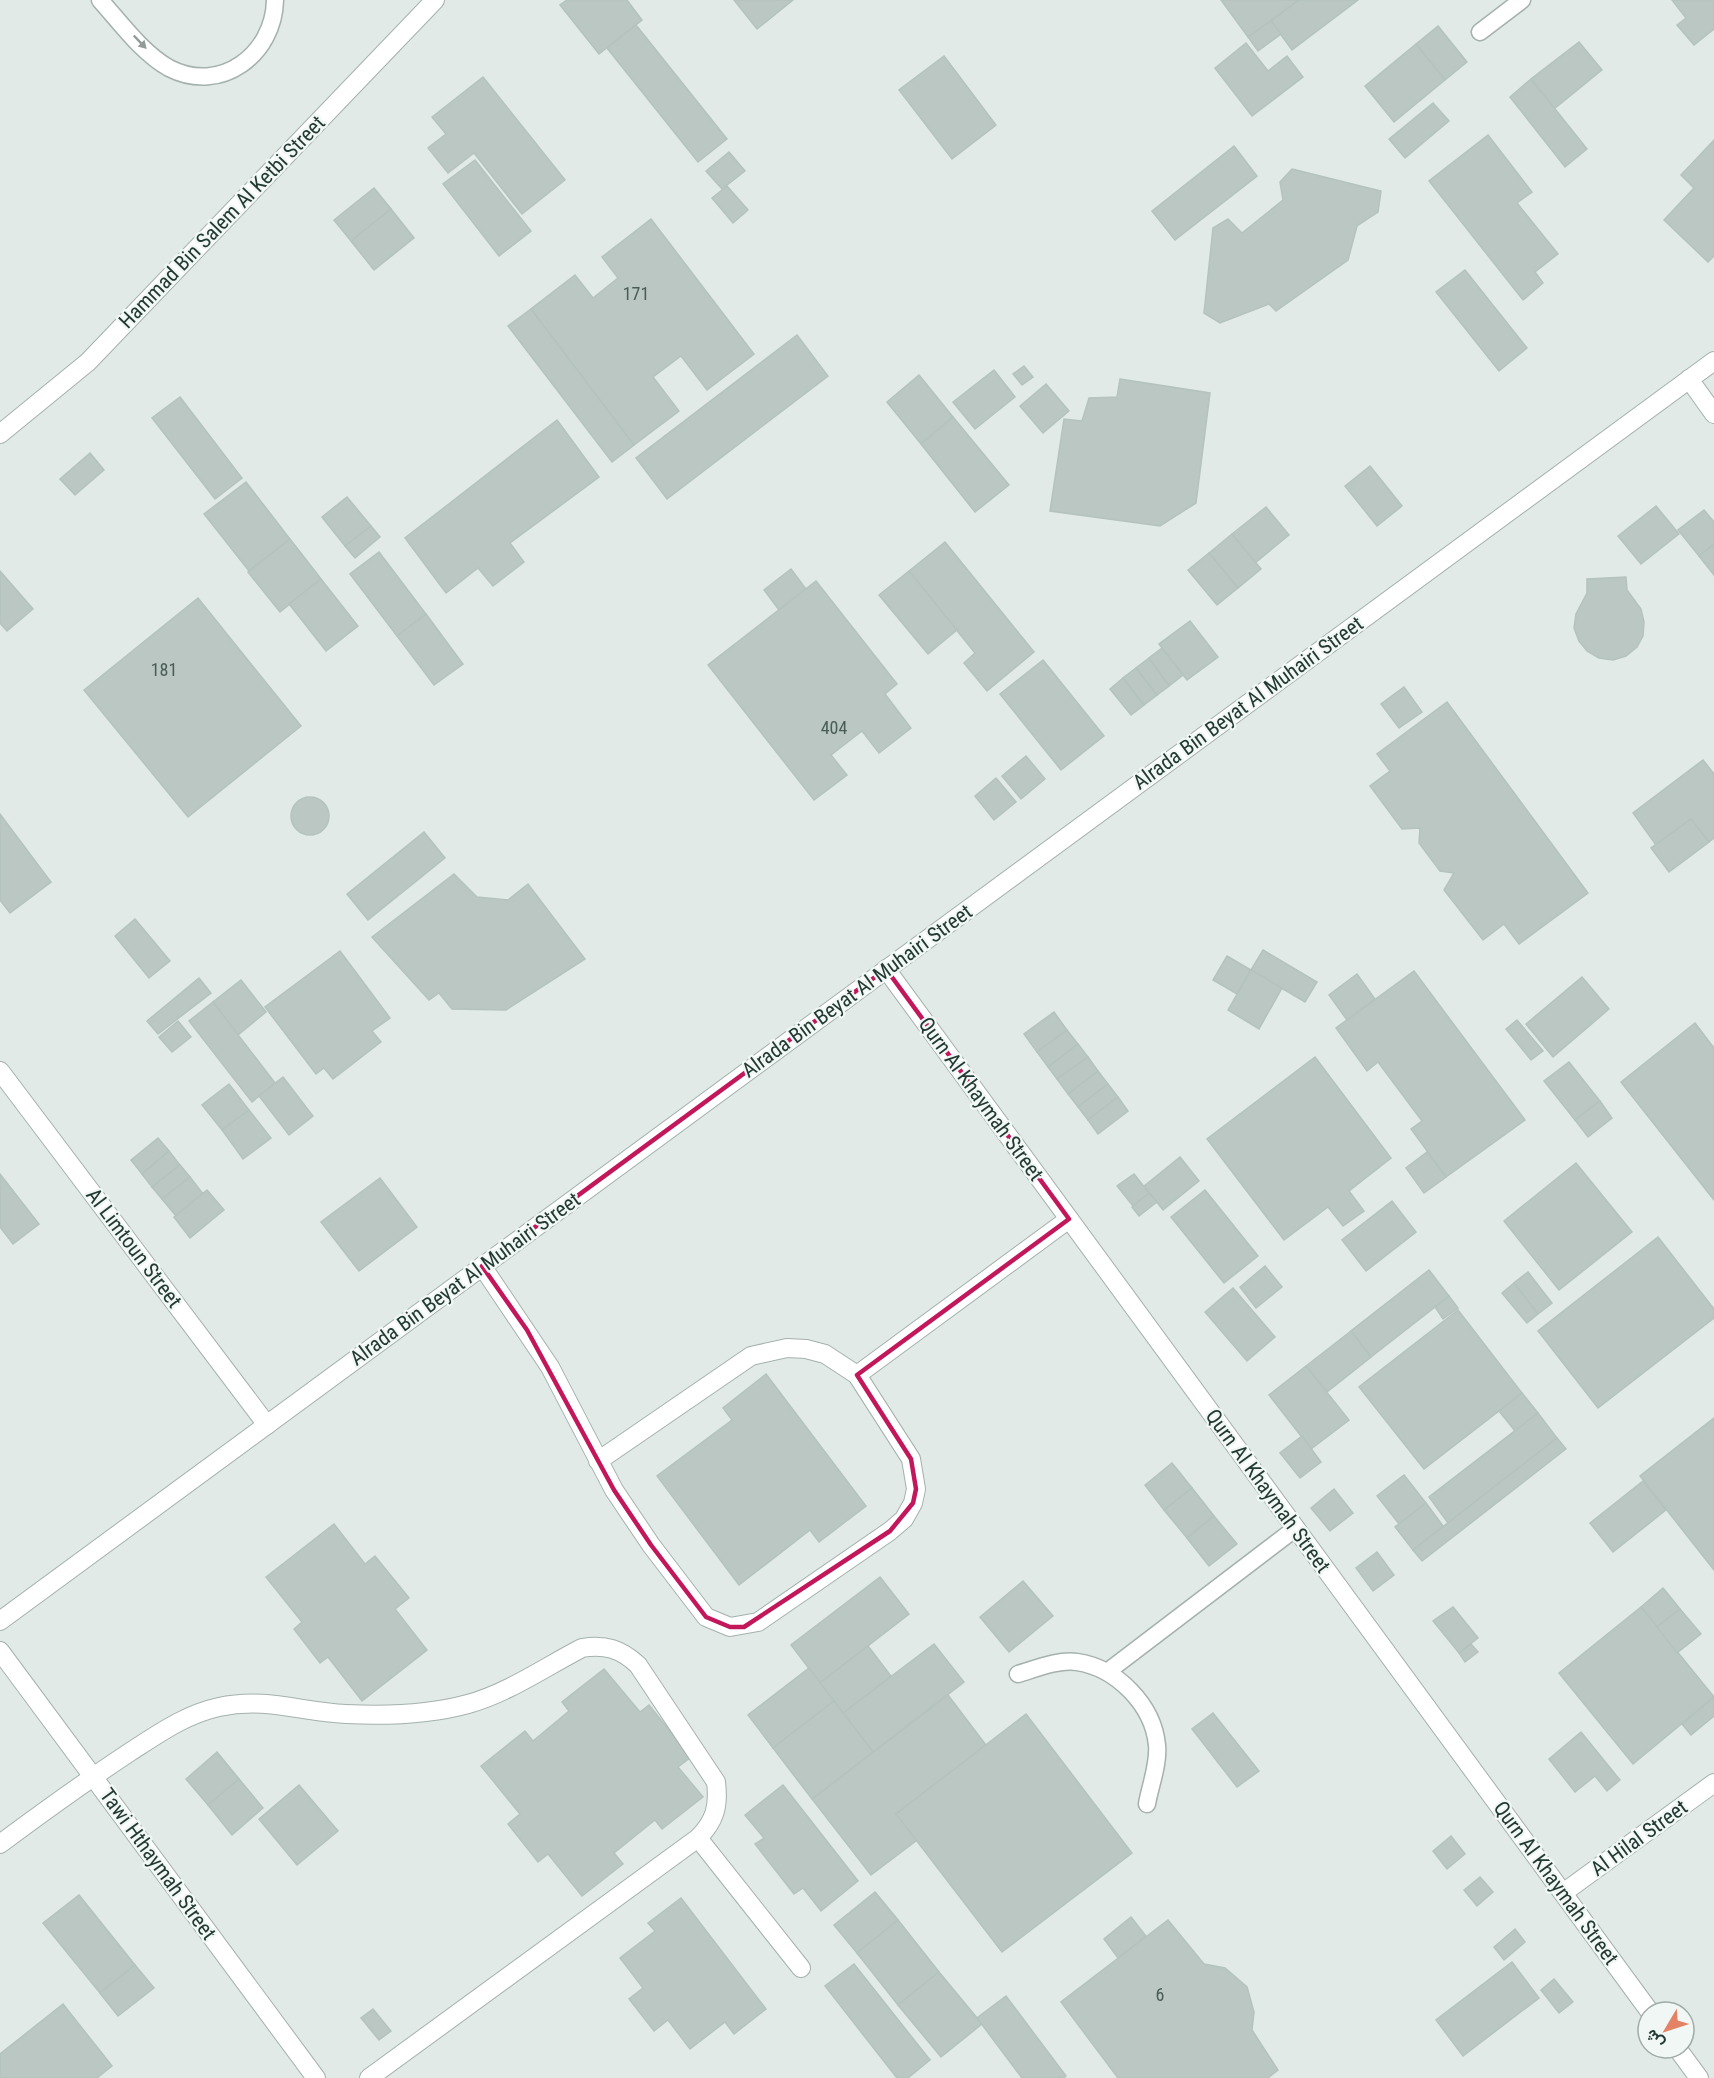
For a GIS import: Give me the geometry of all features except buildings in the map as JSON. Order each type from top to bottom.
[{"type":"street","name":"Hammad Bin Salem Al Ketbi Street","points":[[0,434],[88,362],[435,0]]},
{"type":"street","name":"Alrada Bin Beyat Al Muhairi Street","points":[[0,1621],[1714,361]]},
{"type":"street","points":[[1689,379],[1714,414]]},
{"type":"street","name":"Qurn Al Khaymah Street","points":[[886,969],[1641,2000]]},
{"type":"street","name":"Al Limtoun Street","points":[[0,1071],[267,1425]]},
{"type":"street","points":[[857,1375],[1069,1219]]},
{"type":"street","points":[[482,1266],[550,1367],[598,1461],[632,1517],[697,1607],[718,1624],[744,1627],[758,1622],[890,1531],[904,1519],[913,1503],[916,1489],[911,1459],[857,1375],[825,1354],[787,1348],[769,1350],[735,1365],[598,1461]]},
{"type":"street","points":[[0,1844],[93,1776],[179,1721],[219,1707],[249,1702],[279,1703],[342,1714],[375,1716],[439,1710],[469,1704],[499,1692],[582,1648],[597,1646],[626,1654],[638,1665],[712,1775],[718,1797],[716,1813],[709,1827],[698,1838],[369,2078]]},
{"type":"street","name":"Tawi Hthaymah Street","points":[[0,1651],[316,2078]]},
{"type":"street","name":"Al Hilal Street","points":[[1563,1893],[1712,1789]]},
{"type":"street","points":[[698,1838],[801,1968]]},
{"type":"street","points":[[1686,2060],[1699,2078]]},
{"type":"lane","points":[[100,0],[153,56],[169,68],[188,75],[208,76],[236,68],[259,50],[270,33],[275,0]]},
{"type":"lane","points":[[1480,32],[1522,0]]},
{"type":"lane","points":[[1107,1672],[1296,1528]]},
{"type":"lane","points":[[1018,1674],[1076,1661],[1107,1672],[1131,1691],[1149,1713],[1157,1745],[1147,1804]]},
{"type":"highlighted area","points":[[886,969],[1069,1219],[857,1375],[911,1459],[916,1489],[913,1503],[890,1531],[744,1627],[730,1627],[706,1617],[651,1545],[614,1490],[527,1330],[482,1266]]}]
